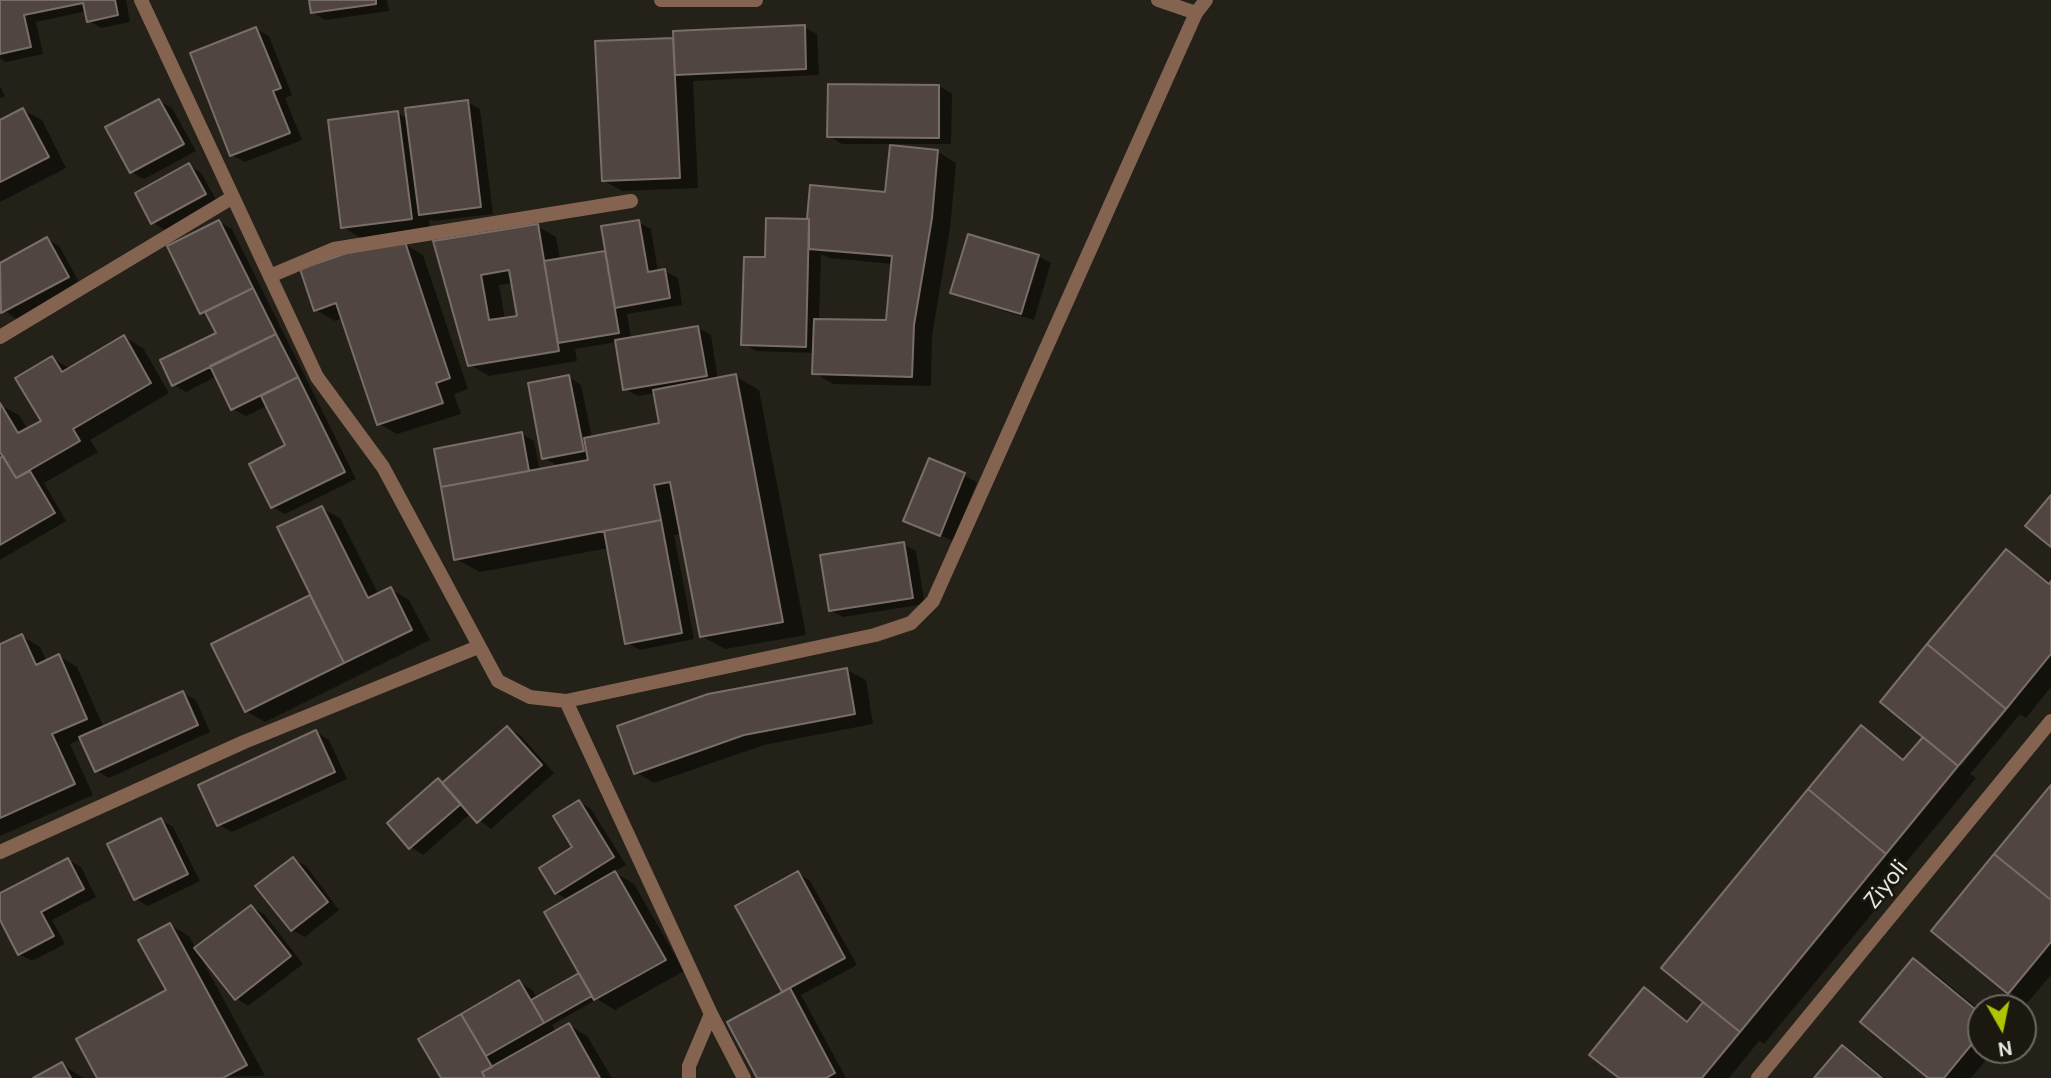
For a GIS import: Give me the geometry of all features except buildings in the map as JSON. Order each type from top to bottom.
[{"type":"street","points":[[141,0],[317,377],[383,467],[498,681],[530,697],[566,701],[875,635],[911,623],[933,601],[947,575],[1196,13],[1206,0]]},
{"type":"street","points":[[661,0],[756,0]]},
{"type":"street","points":[[1158,0],[1196,13]]},
{"type":"street","points":[[0,337],[233,197]]},
{"type":"street","points":[[270,276],[334,249],[631,201]]},
{"type":"street","points":[[0,852],[244,742],[478,647]]},
{"type":"street","points":[[566,701],[711,1014],[744,1078]]},
{"type":"street","name":"Ziyoli","points":[[1758,1078],[2051,721]]},
{"type":"street","points":[[689,1078],[690,1066],[711,1014]]}]
